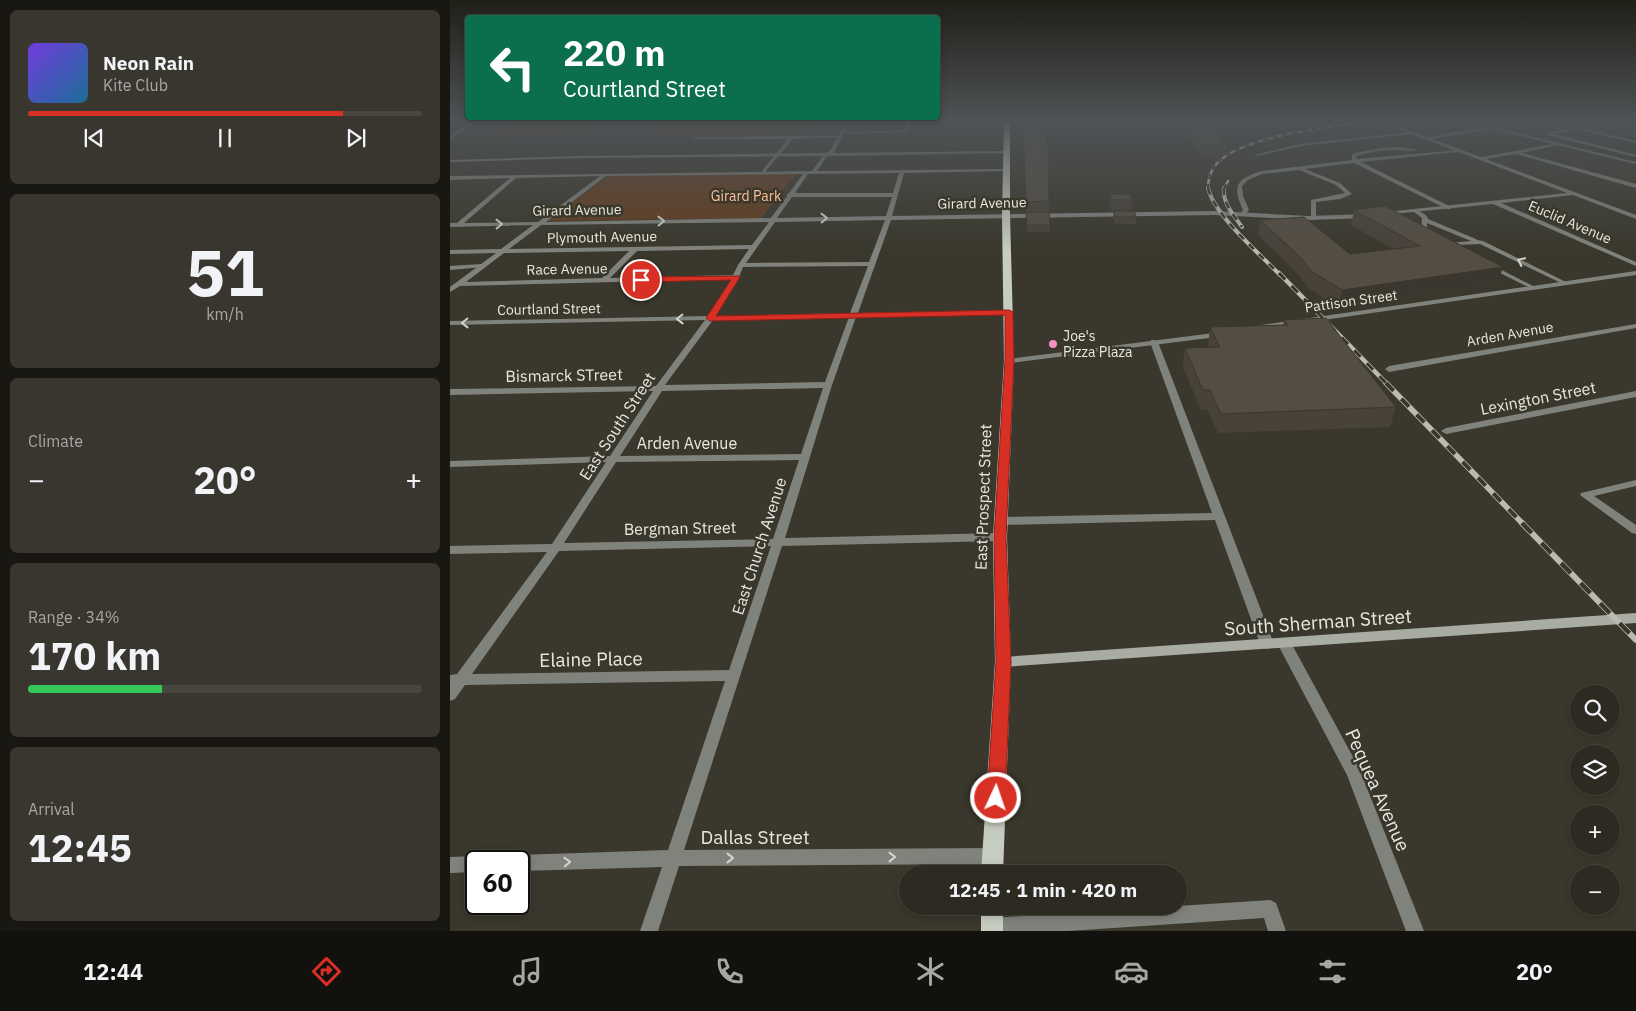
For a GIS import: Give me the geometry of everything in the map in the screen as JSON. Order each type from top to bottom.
[{"type":"main road","name":"East Prospect Street","points":[[992,865],[1003,662],[1000,537],[1009,360],[1006,164]]},
{"type":"main road","name":"South Sherman Street","points":[[1003,662],[1636,618]]},
{"type":"street","points":[[764,172],[770,164]]},
{"type":"street","name":"East South Street","points":[[450,694],[455,680],[556,547],[659,388],[710,318],[736,277],[741,265],[789,195],[817,164]]},
{"type":"street","points":[[1243,214],[1246,210],[1238,194],[1240,184],[1249,177],[1261,173],[1331,164]]},
{"type":"street","points":[[1362,164],[1449,208]]},
{"type":"street","points":[[1494,164],[1636,217]]},
{"type":"street","points":[[1559,164],[1636,186]]},
{"type":"street","points":[[1300,169],[1338,184],[1349,194],[1340,198],[1313,202],[1314,219]]},
{"type":"street","points":[[450,178],[605,174],[1006,170]]},
{"type":"street","name":"East Church Avenue","points":[[649,931],[828,385],[870,264],[889,217],[894,194],[902,172]]},
{"type":"street","points":[[450,290],[605,174]]},
{"type":"street","points":[[458,225],[515,176]]},
{"type":"street","points":[[789,195],[894,194]]},
{"type":"street","points":[[1378,215],[1573,194]]},
{"type":"street","name":"Euclid Avenue","points":[[1494,203],[1636,264]]},
{"type":"street","points":[[1416,211],[1425,217],[1426,220],[1481,242],[1565,283]]},
{"type":"street","name":"Girard Avenue","points":[[450,225],[1215,213],[1314,219],[1369,216]]},
{"type":"street","points":[[1426,220],[1424,230],[1421,233],[1431,239]]},
{"type":"street","points":[[1454,247],[1451,244],[1481,242]]},
{"type":"street","points":[[1444,244],[1462,251]]},
{"type":"street","name":"Plymouth Avenue","points":[[450,252],[754,248]]},
{"type":"street","points":[[603,281],[635,249]]},
{"type":"street","points":[[1485,263],[1532,287]]},
{"type":"street","points":[[741,265],[870,264]]},
{"type":"street","points":[[450,268],[481,266]]},
{"type":"street","name":"Pattison Street","points":[[1256,328],[1636,272]]},
{"type":"street","name":"Race Avenue","points":[[458,284],[736,277]]},
{"type":"street","name":"Courtland Street","points":[[450,323],[1009,312]]},
{"type":"street","name":"Arden Avenue","points":[[1388,369],[1636,326]]},
{"type":"street","points":[[1009,360],[1228,333]]},
{"type":"street","points":[[1154,342],[1267,644]]},
{"type":"street","name":"Bismarck STreet","points":[[450,392],[828,385]]},
{"type":"street","name":"Lexington Street","points":[[1446,432],[1636,394]]},
{"type":"street","name":"Arden Avenue","points":[[450,464],[614,459],[804,457]]},
{"type":"street","points":[[1636,483],[1585,495],[1636,530]]},
{"type":"street","points":[[1001,521],[1219,516]]},
{"type":"street","name":"Bergman Street","points":[[450,550],[1000,537]]},
{"type":"street","name":"Pequea Avenue","points":[[1284,643],[1354,773],[1415,931]]},
{"type":"street","name":"Elaine Place","points":[[455,680],[732,675]]},
{"type":"street","name":"Dallas Street","points":[[530,863],[672,858],[992,865]]},
{"type":"street","points":[[450,865],[465,864]]},
{"type":"street","points":[[992,921],[1270,909],[1277,931]]},
{"type":"green space","name":"Girard Park","points":[[797,173],[761,218],[548,221],[609,175]]},
{"type":"building","points":[[1025,164],[1048,164],[1049,201],[1026,202]]},
{"type":"building","points":[[1110,194],[1130,194],[1132,200],[1112,200]]},
{"type":"building","points":[[1385,206],[1503,267],[1342,290],[1311,271],[1301,258],[1260,220],[1304,217],[1350,254],[1420,246],[1354,210]]},
{"type":"building","points":[[1114,211],[1134,211],[1136,217],[1115,217]]},
{"type":"building","points":[[1026,212],[1049,212],[1050,225],[1027,225]]},
{"type":"building","points":[[1326,318],[1396,407],[1221,414],[1210,390],[1203,390],[1185,348],[1220,347],[1210,327],[1288,325],[1284,320]]},
{"type":"railway","points":[[1208,188],[1211,172],[1217,164]]},
{"type":"railway","points":[[1224,189],[1228,181]]},
{"type":"railway","points":[[1208,188],[1212,199],[1228,222],[1280,275]]},
{"type":"railway","points":[[1224,189],[1227,204],[1242,227]]},
{"type":"railway","points":[[1279,273],[1387,384]]},
{"type":"railway","points":[[1386,383],[1523,524]]},
{"type":"railway","points":[[1522,523],[1636,640]]},
{"type":"place","name":"Joe's Pizza Plaza","points":[[1053,344]]},
{"type":"route","points":[[641,280],[736,277],[710,318],[1009,312],[1009,360],[1000,537],[1003,662],[996,798]]}]
